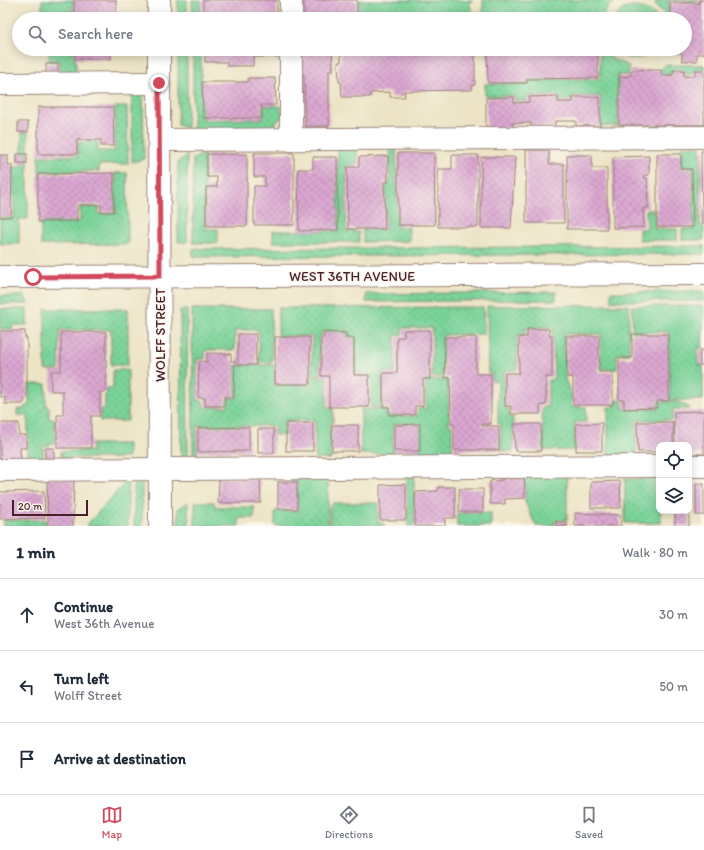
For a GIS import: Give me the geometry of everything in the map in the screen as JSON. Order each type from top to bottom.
[{"type":"street","points":[[159,0],[159,12]]},
{"type":"street","points":[[291,0],[291,12]]},
{"type":"street","name":"WOLFF STREET","points":[[159,56],[160,526]]},
{"type":"street","points":[[291,56],[291,140]]},
{"type":"street","points":[[0,84],[159,83]]},
{"type":"street","points":[[160,140],[704,137]]},
{"type":"street","name":"WEST 36TH AVENUE","points":[[0,277],[704,274]]},
{"type":"street","points":[[0,470],[656,466]]},
{"type":"street","points":[[692,466],[704,466]]},
{"type":"green space","points":[[42,0],[73,0],[73,12],[42,12]]},
{"type":"green space","points":[[178,0],[187,0],[187,12],[178,12]]},
{"type":"green space","points":[[192,0],[201,0],[201,12],[193,12]]},
{"type":"green space","points":[[359,0],[473,0],[469,2],[472,12],[359,12]]},
{"type":"green space","points":[[483,0],[617,0],[609,6],[605,12],[483,12]]},
{"type":"green space","points":[[659,0],[698,0],[669,1],[669,12],[663,12],[654,4]]},
{"type":"green space","points":[[639,7],[651,12],[620,12],[623,9]]},
{"type":"green space","points":[[49,56],[74,56],[74,60],[76,60],[76,74],[60,74],[60,61],[49,61]]},
{"type":"green space","points":[[178,56],[187,56],[187,128],[178,125]]},
{"type":"green space","points":[[193,56],[201,56],[202,120],[263,119],[263,106],[281,106],[282,117],[269,130],[193,131]]},
{"type":"green space","points":[[600,56],[610,56],[612,59],[629,66],[629,75],[618,75],[618,126],[601,126],[601,96],[572,96],[572,100],[559,101],[558,96],[527,96],[527,101],[515,101],[515,96],[485,96],[485,84],[528,84],[528,80],[600,79]]},
{"type":"green space","points":[[624,56],[646,56],[641,58],[630,58]]},
{"type":"green space","points":[[665,65],[704,65],[704,70],[695,70],[694,74],[684,74],[684,70],[673,70],[672,74],[661,75],[661,69]]},
{"type":"green space","points":[[132,93],[143,93],[144,159],[132,162]]},
{"type":"green space","points":[[115,107],[127,107],[128,164],[99,165],[99,171],[39,172],[39,156],[78,156],[78,142],[98,142],[98,151],[115,151]]},
{"type":"green space","points":[[22,132],[28,132],[28,219],[19,219],[19,244],[0,244],[0,218],[14,218],[13,167],[22,167]]},
{"type":"green space","points":[[338,146],[357,146],[357,165],[346,165],[346,231],[359,232],[359,242],[273,242],[273,231],[338,231]]},
{"type":"green space","points":[[390,146],[396,146],[397,227],[409,227],[409,241],[363,242],[363,230],[386,230],[386,184],[390,184]]},
{"type":"green space","points":[[682,146],[700,146],[700,225],[704,226],[704,240],[682,240],[682,229],[694,229],[693,167],[682,167]]},
{"type":"green space","points":[[204,154],[205,229],[218,229],[218,243],[193,243],[193,159]]},
{"type":"green space","points":[[187,155],[187,242],[178,242],[178,162]]},
{"type":"green space","points":[[115,173],[127,173],[128,244],[41,245],[41,223],[80,222],[80,207],[99,207],[99,214],[115,213]]},
{"type":"green space","points":[[646,210],[654,210],[655,229],[677,229],[677,240],[639,240],[639,229],[647,229]]},
{"type":"green space","points":[[704,246],[704,254],[193,257],[193,249]]},
{"type":"green space","points":[[704,291],[704,301],[611,301],[611,292]]},
{"type":"green space","points":[[556,292],[556,300],[366,302],[366,294]]},
{"type":"green space","points":[[0,296],[25,296],[28,304],[0,304]]},
{"type":"green space","points":[[629,305],[629,354],[617,354],[617,369],[601,369],[601,334],[564,334],[565,379],[571,394],[571,407],[586,407],[586,422],[575,422],[575,450],[543,450],[542,407],[548,407],[548,380],[554,379],[553,327],[525,328],[525,335],[517,335],[517,370],[504,371],[504,408],[509,408],[509,417],[513,417],[513,451],[501,451],[501,424],[498,424],[498,381],[492,381],[492,373],[488,373],[487,306]]},
{"type":"green space","points":[[632,306],[704,306],[702,348],[698,348],[698,365],[703,365],[703,400],[670,400],[669,332],[633,332]]},
{"type":"green space","points":[[483,307],[484,334],[443,335],[443,377],[432,377],[432,328],[402,328],[402,335],[395,335],[395,372],[382,372],[382,407],[371,407],[371,374],[355,373],[355,337],[347,337],[347,332],[322,332],[322,336],[319,336],[320,375],[312,375],[312,336],[278,336],[278,308]]},
{"type":"green space","points":[[0,309],[27,309],[27,325],[13,325],[12,329],[0,329]]},
{"type":"green space","points":[[45,309],[128,309],[128,365],[111,365],[111,330],[60,330],[59,370],[45,370]]},
{"type":"green space","points":[[192,309],[271,309],[272,362],[259,362],[259,330],[235,330],[235,350],[205,350],[205,359],[197,359],[197,400],[203,401],[203,407],[227,407],[227,398],[236,398],[236,365],[274,365],[275,385],[311,385],[311,377],[327,377],[327,408],[333,408],[333,423],[330,423],[331,459],[315,459],[315,420],[284,421],[285,435],[275,435],[275,426],[197,426],[197,456],[193,457]]},
{"type":"green space","points":[[180,310],[187,310],[188,456],[181,457]]},
{"type":"green space","points":[[113,370],[128,370],[128,421],[100,421],[100,409],[105,409],[105,395],[107,394],[107,388],[113,388]]},
{"type":"green space","points":[[425,380],[448,380],[449,425],[452,426],[452,453],[420,453],[420,424],[393,424],[393,454],[361,454],[361,409],[386,409],[387,416],[417,416],[418,409],[426,408]]},
{"type":"green space","points":[[29,384],[46,384],[46,406],[49,407],[49,419],[55,419],[55,443],[49,443],[49,446],[43,446],[43,459],[28,459],[28,415],[17,415],[17,409],[24,409],[25,406],[29,405]]},
{"type":"green space","points":[[615,401],[622,401],[623,409],[658,409],[658,402],[679,402],[689,409],[673,409],[673,420],[636,420],[636,456],[608,456],[608,407],[615,407]]},
{"type":"green space","points":[[92,444],[128,444],[128,458],[61,458],[61,451],[92,451]]},
{"type":"green space","points":[[525,474],[567,474],[567,520],[555,521],[554,526],[536,526],[525,502]]},
{"type":"green space","points":[[292,475],[328,475],[328,526],[275,526],[275,511],[298,511],[297,481],[292,481]]},
{"type":"green space","points":[[414,476],[414,526],[408,526],[407,477]]},
{"type":"green space","points":[[128,479],[128,526],[86,526]]},
{"type":"green space","points":[[134,479],[142,479],[142,526],[134,526]]},
{"type":"green space","points":[[625,479],[656,479],[656,514],[661,514],[661,523],[625,523]]},
{"type":"green space","points":[[188,502],[189,526],[178,526],[178,509]]},
{"type":"green space","points":[[195,502],[214,502],[215,507],[254,507],[254,518],[239,518],[239,526],[195,526]]},
{"type":"green space","points":[[333,503],[378,503],[378,523],[384,523],[384,526],[330,526],[330,508]]},
{"type":"green space","points":[[457,513],[491,513],[491,526],[457,526]]},
{"type":"green space","points":[[4,520],[46,520],[46,526],[4,526]]},
{"type":"building","points":[[74,0],[116,0],[116,12],[74,12]]},
{"type":"building","points":[[203,0],[277,0],[277,12],[203,12]]},
{"type":"building","points":[[304,0],[357,0],[357,12],[304,12]]},
{"type":"building","points":[[699,0],[704,0],[704,54],[697,54],[697,61],[682,61],[682,56],[692,56],[692,12],[670,12],[670,3],[699,3]]},
{"type":"building","points":[[75,56],[111,56],[111,59],[75,59]]},
{"type":"building","points":[[205,56],[278,56],[253,57],[253,66],[227,66],[227,62],[205,62]]},
{"type":"building","points":[[301,56],[332,56],[333,71],[329,71],[329,126],[305,126],[304,74],[301,74]]},
{"type":"building","points":[[341,56],[475,56],[475,85],[472,85],[472,90],[404,91],[405,97],[390,97],[390,92],[370,93],[370,97],[342,97],[341,82],[339,82],[338,62],[341,62]]},
{"type":"building","points":[[487,56],[598,56],[598,78],[527,79],[527,83],[488,83]]},
{"type":"building","points":[[46,64],[58,64],[58,73],[46,73]]},
{"type":"building","points":[[631,70],[661,70],[661,75],[673,75],[673,70],[684,70],[684,76],[695,76],[695,70],[704,70],[704,125],[619,125],[619,77],[631,76]]},
{"type":"building","points":[[248,78],[275,78],[276,105],[261,105],[262,118],[203,118],[202,82],[248,82]]},
{"type":"building","points":[[558,96],[558,102],[573,102],[573,97],[600,97],[600,126],[576,126],[576,121],[555,121],[555,127],[531,127],[531,123],[512,123],[512,128],[486,129],[486,98],[514,97],[514,103],[529,102],[529,97]]},
{"type":"building","points":[[38,107],[113,107],[114,146],[101,146],[101,140],[77,140],[77,154],[38,154]]},
{"type":"building","points":[[18,122],[28,122],[28,132],[18,132]]},
{"type":"building","points":[[526,150],[549,150],[549,164],[564,164],[564,223],[526,223]]},
{"type":"building","points":[[701,151],[704,151],[704,223],[702,223]]},
{"type":"building","points":[[254,153],[294,153],[294,225],[254,225],[254,186],[265,186],[265,177],[254,177]]},
{"type":"building","points":[[398,153],[434,153],[435,225],[398,225]]},
{"type":"building","points":[[17,154],[27,154],[27,163],[17,163]]},
{"type":"building","points":[[207,154],[247,154],[247,226],[206,226],[206,187],[217,187],[217,177],[207,177]]},
{"type":"building","points":[[657,154],[681,154],[681,169],[692,169],[693,227],[657,227]]},
{"type":"building","points":[[0,155],[8,155],[8,165],[12,165],[11,217],[0,217]]},
{"type":"building","points":[[452,155],[478,155],[478,227],[438,227],[438,169],[452,169]]},
{"type":"building","points":[[567,155],[592,155],[592,168],[607,168],[607,229],[567,229]]},
{"type":"building","points":[[388,156],[388,182],[384,182],[385,229],[348,229],[347,167],[359,167],[359,157]]},
{"type":"building","points":[[649,156],[649,175],[644,175],[644,178],[647,178],[648,208],[643,208],[644,227],[613,228],[613,157]]},
{"type":"building","points":[[313,157],[337,157],[338,230],[299,231],[298,169],[313,169]]},
{"type":"building","points":[[481,157],[515,157],[511,228],[481,228]]},
{"type":"building","points":[[114,173],[114,212],[101,212],[101,205],[77,205],[77,221],[38,222],[38,174]]},
{"type":"building","points":[[527,329],[549,329],[549,335],[552,335],[552,377],[546,377],[546,405],[540,405],[540,414],[511,414],[511,406],[505,406],[505,373],[519,373],[519,337],[527,337]]},
{"type":"building","points":[[404,330],[430,330],[430,379],[423,379],[423,406],[415,406],[415,415],[389,415],[389,407],[383,407],[383,373],[397,373],[397,337],[404,337]]},
{"type":"building","points":[[0,331],[25,331],[25,338],[27,338],[27,395],[23,404],[5,404],[5,397],[0,397]]},
{"type":"building","points":[[61,332],[106,332],[106,392],[100,392],[100,416],[91,416],[91,448],[57,448],[57,415],[63,415],[63,391],[51,391],[51,371],[61,371]]},
{"type":"building","points":[[324,332],[346,333],[346,338],[354,338],[354,375],[369,375],[369,407],[329,407],[329,376],[321,376],[321,338],[324,338]]},
{"type":"building","points":[[238,334],[256,334],[256,365],[238,365]]},
{"type":"building","points":[[632,334],[668,334],[669,401],[657,401],[657,408],[624,409],[624,400],[619,400],[619,358],[632,358]]},
{"type":"building","points":[[566,336],[599,336],[599,372],[613,372],[613,405],[573,405],[573,377],[567,377]]},
{"type":"building","points":[[275,337],[310,337],[310,384],[275,384]]},
{"type":"building","points":[[444,337],[476,337],[476,374],[491,374],[491,424],[482,424],[482,426],[499,426],[499,450],[454,450],[454,424],[451,424],[450,377],[445,378]]},
{"type":"building","points":[[700,350],[704,350],[704,365],[700,365]]},
{"type":"building","points":[[207,353],[231,354],[231,361],[235,361],[234,397],[225,397],[225,406],[205,406],[205,398],[198,398],[199,361],[207,362]]},
{"type":"building","points":[[704,411],[704,454],[692,454],[692,442],[675,442],[674,412]]},
{"type":"building","points":[[637,422],[673,422],[673,442],[656,442],[656,452],[638,452]]},
{"type":"building","points":[[0,423],[19,423],[19,435],[26,435],[26,448],[20,448],[21,461],[0,461]]},
{"type":"building","points":[[286,423],[313,423],[313,451],[286,451]]},
{"type":"building","points":[[602,423],[602,451],[576,451],[576,424]]},
{"type":"building","points":[[420,424],[420,451],[394,451],[394,425]]},
{"type":"building","points":[[514,424],[541,424],[541,451],[515,451]]},
{"type":"building","points":[[332,425],[358,425],[358,451],[332,451]]},
{"type":"building","points":[[249,427],[249,451],[198,452],[198,428]]},
{"type":"building","points":[[258,429],[274,429],[274,453],[258,453]]},
{"type":"building","points":[[45,448],[54,448],[54,459],[45,459]]},
{"type":"building","points":[[503,476],[524,476],[525,498],[505,499],[505,504],[490,504],[490,481],[503,480]]},
{"type":"building","points":[[74,478],[73,526],[48,526],[47,479]]},
{"type":"building","points":[[219,478],[260,479],[261,503],[218,503]]},
{"type":"building","points":[[620,481],[621,508],[591,508],[591,482]]},
{"type":"building","points":[[278,482],[297,482],[297,509],[278,509]]},
{"type":"building","points":[[406,484],[406,520],[380,520],[380,485]]},
{"type":"building","points":[[696,484],[704,484],[704,515],[696,515]]},
{"type":"building","points":[[438,487],[455,487],[455,518],[445,518],[445,526],[415,526],[415,492],[438,491]]},
{"type":"building","points":[[459,489],[483,489],[483,512],[459,512]]},
{"type":"building","points":[[44,491],[45,518],[0,519],[0,492]]},
{"type":"building","points":[[575,513],[620,515],[621,526],[575,526]]},
{"type":"building","points":[[675,514],[689,514],[689,526],[675,526]]},
{"type":"building","points":[[556,522],[567,522],[567,526],[556,526]]},
{"type":"route","points":[[33,277],[160,276],[159,83]]}]
